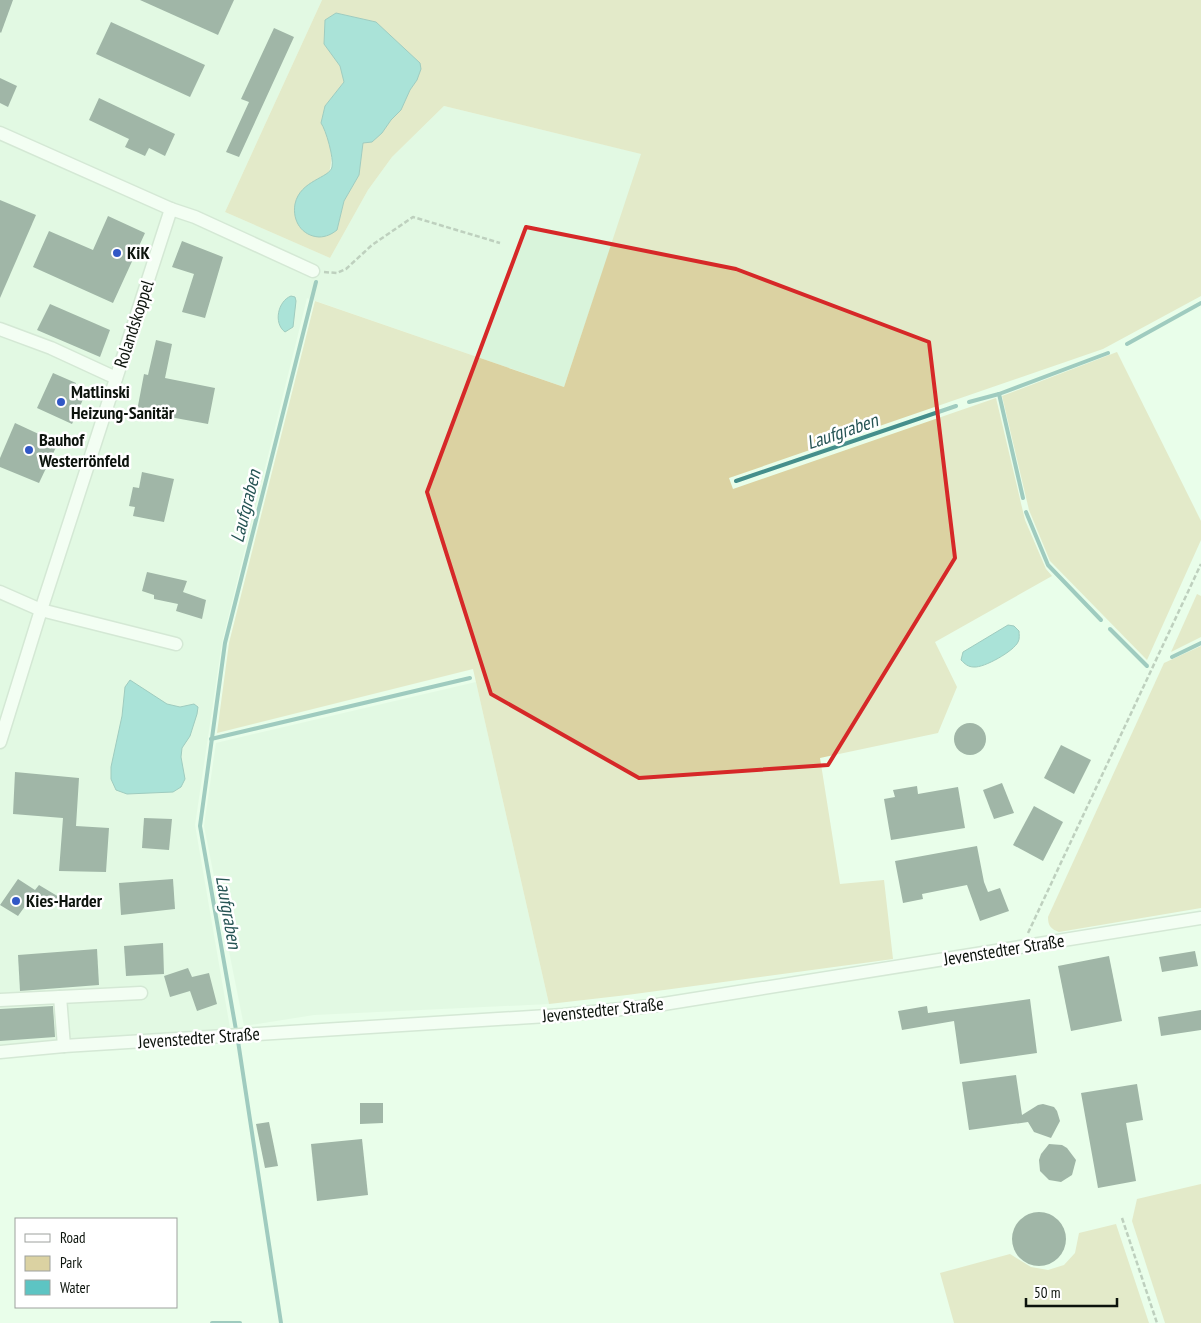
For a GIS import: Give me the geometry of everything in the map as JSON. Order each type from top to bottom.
[{"type":"street","points":[[0,133],[171,209],[196,217],[313,271]]},
{"type":"street","name":"Rolandskoppel","points":[[0,742],[171,209]]},
{"type":"street","points":[[0,329],[52,348],[116,378]]},
{"type":"street","points":[[0,592],[41,610],[176,644]]},
{"type":"street","name":"Jevenstedter Straße","points":[[0,1052],[64,1046],[563,1015],[641,1008],[1201,918]]},
{"type":"street","points":[[0,1000],[141,992]]},
{"type":"street","points":[[60,997],[64,1046]]},
{"type":"path","points":[[313,271],[337,273],[346,269],[372,245],[413,218],[500,243]]},
{"type":"path","points":[[1021,948],[1201,564]]},
{"type":"path","points":[[1122,1218],[1158,1323]]},
{"type":"highlighted area","points":[[526,227],[736,269],[929,342],[955,558],[828,765],[639,778],[491,694],[427,492]]},
{"type":"shaded area","points":[[0,0],[322,0],[225,212],[330,258],[368,190],[392,157],[444,106],[642,154],[564,387],[307,298],[222,642],[195,825],[230,1028],[0,1045]]},
{"type":"shaded area","points":[[476,682],[549,1004],[314,1015],[244,1026],[204,826],[216,743]]},
{"type":"green space","points":[[322,0],[1201,0],[1201,296],[1103,349],[729,478],[733,489],[996,398],[1025,520],[1046,569],[1052,576],[935,642],[957,687],[938,733],[820,758],[840,884],[884,880],[893,959],[549,1004],[473,669],[217,733],[229,643],[315,301],[564,387],[641,154],[444,106],[392,157],[368,190],[330,258],[225,212]],"holes":[[[336,13],[376,22],[420,63],[417,80],[401,110],[382,133],[363,143],[359,175],[344,201],[337,230],[317,179],[328,174],[331,162],[329,140],[321,123],[325,106],[344,82],[340,66],[324,44],[325,20]]]},
{"type":"green space","points":[[1117,352],[1201,521],[1201,540],[1147,660],[1050,561],[1029,510],[1002,396]]},
{"type":"green space","points":[[1197,594],[1201,596],[1201,637],[1171,652]]},
{"type":"green space","points":[[1201,646],[1201,908],[1056,931],[1049,925],[1048,917],[1164,663]]},
{"type":"green space","points":[[1201,1184],[1201,1323],[1165,1323],[1132,1221],[1137,1199]]},
{"type":"green space","points":[[1116,1224],[1149,1323],[954,1323],[940,1273],[1010,1254],[1031,1267],[1048,1270],[1064,1265],[1075,1253],[1079,1233]]},
{"type":"water","points":[[336,13],[376,22],[420,63],[421,69],[401,110],[372,142],[363,143],[359,175],[344,201],[337,230],[329,235],[319,237],[303,231],[297,222],[294,210],[298,196],[303,190],[330,171],[332,167],[329,144],[321,123],[325,106],[344,82],[340,66],[324,44],[325,20]]},
{"type":"water","points":[[291,296],[295,297],[296,301],[293,327],[285,332],[279,323],[279,312],[283,302]]},
{"type":"water","points":[[1008,625],[1014,626],[1019,631],[1019,641],[1011,650],[979,667],[968,666],[961,660],[963,652]]},
{"type":"water","points":[[130,680],[167,704],[180,707],[194,704],[198,707],[190,736],[182,748],[181,757],[185,779],[181,787],[173,792],[127,794],[116,790],[111,779],[111,767],[122,716],[125,687]]},
{"type":"building","points":[[0,0],[13,0],[1,33],[0,32]]},
{"type":"building","points":[[140,0],[234,0],[218,35]]},
{"type":"building","points":[[111,22],[205,65],[190,97],[96,54]]},
{"type":"building","points":[[274,28],[294,37],[239,157],[226,152],[249,102],[241,99]]},
{"type":"building","points":[[0,78],[17,86],[8,107],[0,103]]},
{"type":"building","points":[[99,98],[175,134],[165,156],[149,148],[145,156],[125,147],[129,139],[89,120]]},
{"type":"building","points":[[0,200],[36,215],[0,298]]},
{"type":"building","points":[[108,216],[145,233],[113,303],[33,267],[49,231],[93,250]]},
{"type":"building","points":[[182,241],[223,257],[205,318],[182,312],[194,274],[172,267]]},
{"type":"building","points":[[50,304],[110,330],[100,357],[37,330]]},
{"type":"building","points":[[156,340],[172,344],[165,378],[215,388],[208,424],[137,411],[144,374],[148,375]]},
{"type":"building","name":"Matlinski Heizung-Sanitär","points":[[53,373],[76,383],[73,389],[85,395],[72,424],[37,408]]},
{"type":"building","name":"Bauhof Westerrönfeld","points":[[15,423],[58,443],[39,483],[0,467],[0,458]]},
{"type":"building","points":[[142,472],[174,479],[164,522],[133,516],[135,507],[129,506],[133,487],[139,488]]},
{"type":"building","points":[[147,572],[187,581],[183,592],[206,600],[202,619],[176,611],[178,604],[154,599],[154,595],[142,591]]},
{"type":"building","points":[[970,723],[981,728],[986,739],[981,750],[970,755],[959,750],[954,739],[959,728]]},
{"type":"building","points":[[1061,745],[1091,760],[1074,794],[1044,778]]},
{"type":"building","points":[[15,772],[79,778],[76,826],[109,828],[106,872],[59,871],[63,818],[13,814]]},
{"type":"building","points":[[1002,783],[1014,813],[994,819],[983,790]]},
{"type":"building","points":[[917,786],[918,794],[958,787],[965,828],[891,840],[884,799],[895,797],[893,790]]},
{"type":"building","points":[[1034,806],[1063,822],[1043,861],[1013,845]]},
{"type":"building","points":[[144,818],[172,819],[169,850],[142,848]]},
{"type":"building","points":[[977,846],[984,882],[988,892],[1000,888],[1009,911],[980,921],[967,885],[922,894],[923,899],[903,903],[895,861]]},
{"type":"building","name":"Kies-Harder","points":[[18,879],[35,890],[39,885],[59,897],[53,907],[33,895],[18,916],[0,905]]},
{"type":"building","points":[[173,879],[175,909],[121,915],[119,883]]},
{"type":"building","points":[[163,943],[164,974],[126,976],[124,946]]},
{"type":"building","points":[[97,949],[99,985],[20,991],[18,955]]},
{"type":"building","points":[[1195,951],[1198,966],[1162,972],[1159,957]]},
{"type":"building","points":[[1109,956],[1122,1021],[1071,1031],[1058,966]]},
{"type":"building","points":[[188,968],[192,977],[209,973],[217,1004],[197,1011],[190,991],[170,997],[164,976]]},
{"type":"building","points":[[1030,999],[1037,1053],[960,1064],[954,1021],[902,1030],[898,1011],[927,1006],[928,1013]]},
{"type":"building","points":[[53,1006],[55,1037],[0,1041],[0,1009]]},
{"type":"building","points":[[1201,1010],[1201,1030],[1161,1036],[1158,1017]]},
{"type":"building","points":[[1016,1075],[1022,1115],[1043,1104],[1054,1107],[1057,1111],[1060,1121],[1051,1138],[1034,1132],[1028,1122],[969,1130],[962,1082]]},
{"type":"building","points":[[1137,1084],[1143,1120],[1126,1123],[1136,1181],[1098,1188],[1081,1093]]},
{"type":"building","points":[[360,1103],[383,1103],[383,1123],[360,1124]]},
{"type":"building","points":[[269,1122],[278,1166],[265,1168],[256,1124]]},
{"type":"building","points":[[362,1139],[368,1195],[317,1201],[311,1144]]},
{"type":"building","points":[[1049,1144],[1062,1145],[1067,1148],[1076,1160],[1072,1175],[1061,1182],[1049,1180],[1040,1171],[1039,1160],[1041,1154]]},
{"type":"building","points":[[1039,1212],[1049,1214],[1058,1220],[1064,1229],[1066,1239],[1064,1249],[1058,1258],[1049,1264],[1039,1266],[1029,1264],[1020,1258],[1014,1249],[1012,1239],[1014,1229],[1020,1220],[1029,1214]]},
{"type":"waterway","name":"Laufgraben","points":[[236,1030],[200,826],[225,643],[316,282]]},
{"type":"waterway","name":"Laufgraben","points":[[1127,344],[1201,303]]},
{"type":"waterway","name":"Laufgraben","points":[[969,402],[999,394],[1108,353]]},
{"type":"waterway","points":[[999,394],[1023,498]]},
{"type":"waterway","name":"Laufgraben","points":[[736,481],[956,406]]},
{"type":"waterway","points":[[1026,512],[1048,565],[1101,620]]},
{"type":"waterway","points":[[1110,629],[1147,666]]},
{"type":"waterway","points":[[1172,657],[1201,643]]},
{"type":"waterway","name":"Laufgraben","points":[[211,739],[470,678]]},
{"type":"waterway","name":"Laufgraben","points":[[238,1041],[281,1323]]},
{"type":"waterway","name":"Laufgraben","points":[[212,1323],[240,1323]]},
{"type":"place","name":"KiK","points":[[117,253]]},
{"type":"place","name":"Matlinski Heizung-Sanitär","points":[[61,402]]},
{"type":"place","name":"Bauhof Westerrönfeld","points":[[29,450]]},
{"type":"place","name":"Kies-Harder","points":[[16,901]]}]
